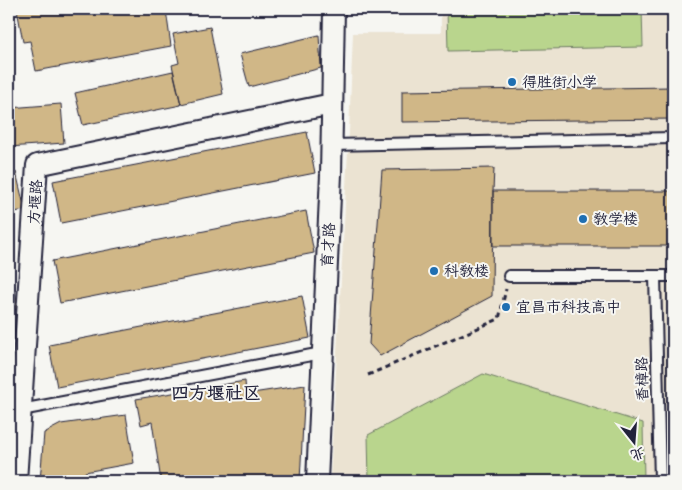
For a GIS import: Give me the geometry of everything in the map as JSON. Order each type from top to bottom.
[{"type":"street","name":"育才路","points":[[317,481],[331,145],[334,9]]},
{"type":"street","name":"方堰路","points":[[16,481],[37,164],[332,104]]},
{"type":"lane","points":[[331,145],[673,138]]},
{"type":"lane","points":[[509,276],[673,276]]},
{"type":"lane","name":"香樟路","points":[[655,276],[660,481]]},
{"type":"lane","points":[[21,410],[322,354]]},
{"type":"path","points":[[368,375],[498,319],[509,276]]},
{"type":"shaded area","name":"宜昌市科技高中","points":[[441,9],[673,9],[673,481],[330,481],[353,33],[441,33]]},
{"type":"green space","points":[[447,9],[642,9],[643,47],[448,51]]},
{"type":"green space","points":[[483,374],[643,423],[644,481],[369,481],[368,435]]},
{"type":"building","points":[[17,9],[170,9],[166,10],[171,46],[36,71],[30,41],[23,42]]},
{"type":"building","points":[[210,27],[223,94],[181,104],[172,65],[179,63],[173,34]]},
{"type":"building","points":[[319,35],[321,68],[249,87],[240,54]]},
{"type":"building","points":[[173,71],[181,105],[83,125],[75,93]]},
{"type":"building","points":[[673,87],[673,119],[402,122],[402,91]]},
{"type":"building","points":[[61,104],[64,143],[9,147],[9,108]]},
{"type":"building","points":[[307,132],[315,173],[61,223],[53,181]]},
{"type":"building","name":"科教楼","points":[[494,168],[492,296],[380,356],[369,344],[382,170]]},
{"type":"building","points":[[16,172],[25,210],[9,213],[9,174]]},
{"type":"building","name":"教学楼","points":[[493,191],[673,191],[673,246],[493,246]]},
{"type":"building","points":[[306,211],[314,253],[60,303],[52,261]]},
{"type":"building","points":[[9,265],[18,309],[9,311]]},
{"type":"building","points":[[302,296],[310,338],[57,387],[49,345]]},
{"type":"building","points":[[245,381],[246,394],[305,385],[300,481],[161,481],[152,422],[141,425],[136,399]]},
{"type":"building","points":[[126,415],[134,463],[85,472],[85,481],[40,481],[44,433],[61,424]]},
{"type":"building","points":[[671,446],[673,446],[673,481],[671,481]]},
{"type":"place","name":"得胜街小学","points":[[512,82]]},
{"type":"place","name":"教学楼","points":[[583,219]]},
{"type":"place","name":"科教楼","points":[[434,271]]},
{"type":"place","name":"宜昌市科技高中","points":[[506,307]]},
{"type":"district","name":"四方堰社区","points":[[216,393]]}]
